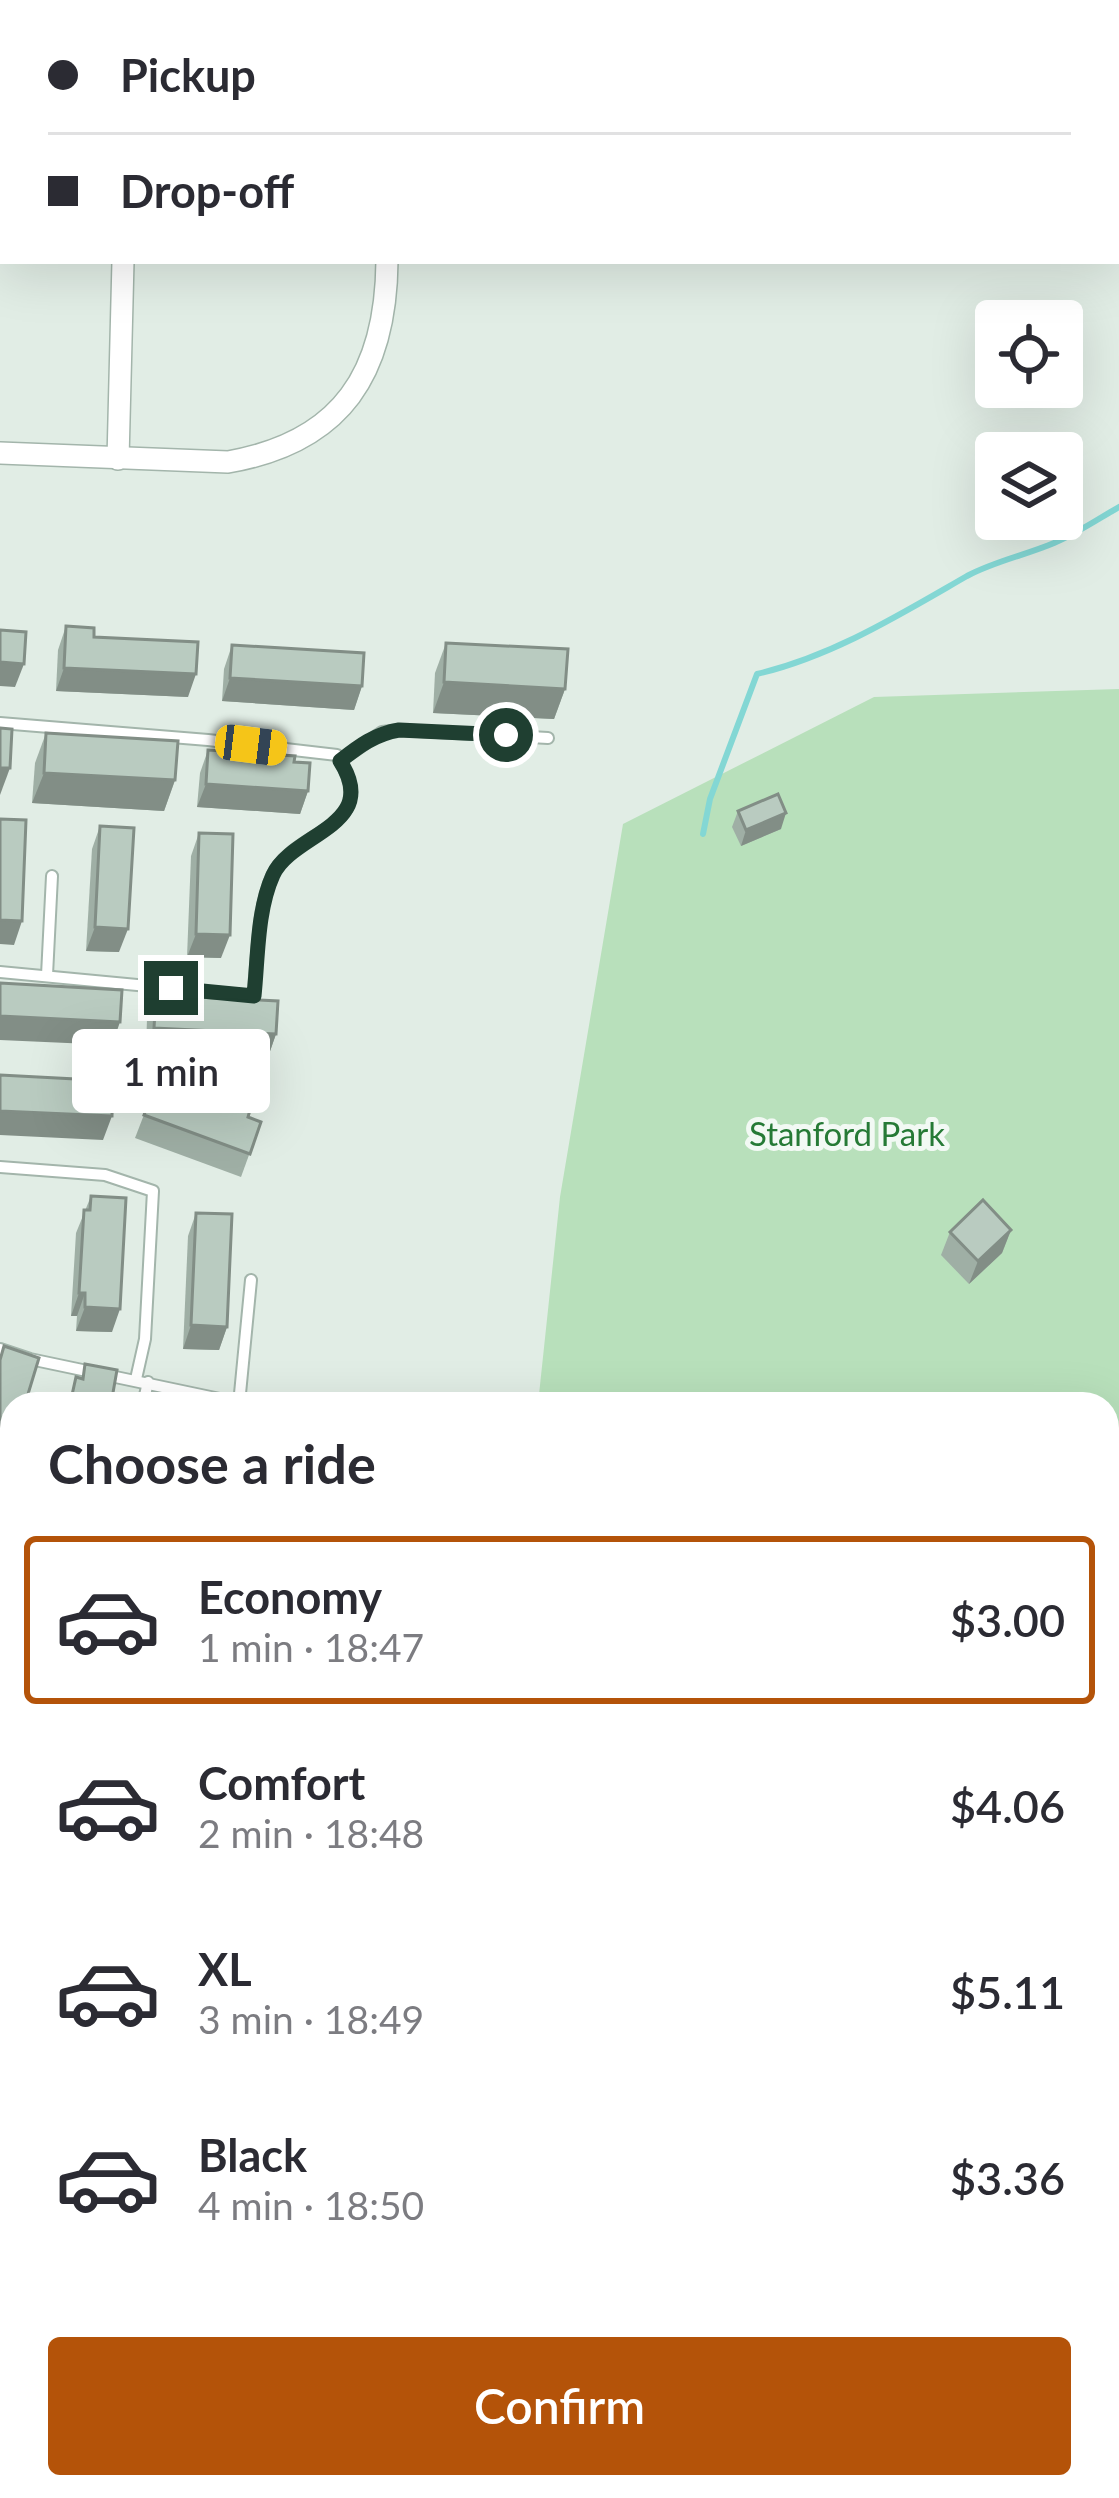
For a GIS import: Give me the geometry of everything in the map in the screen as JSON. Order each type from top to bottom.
[{"type":"street","points":[[118,458],[123,264]]},
{"type":"street","points":[[0,453],[228,462],[261,455],[321,426],[358,388],[377,348],[386,310],[387,264]]},
{"type":"lane","points":[[0,723],[337,755],[349,781],[347,808],[330,828],[281,860],[268,886],[254,996],[0,972]]},
{"type":"lane","points":[[340,761],[382,733],[399,730],[548,738]]},
{"type":"lane","points":[[46,975],[52,876]]},
{"type":"lane","points":[[0,1167],[105,1175],[153,1191],[142,1392]]},
{"type":"lane","points":[[240,1392],[251,1280]]},
{"type":"lane","points":[[0,1349],[193,1392]]},
{"type":"green space","name":"Stanford Park","points":[[1119,689],[1119,1392],[539,1392],[560,1197],[623,824],[874,697]]},
{"type":"building","points":[[66,626],[94,628],[94,637],[198,642],[196,674],[64,668]]},
{"type":"building","points":[[0,630],[26,632],[24,664],[0,662]]},
{"type":"building","points":[[446,643],[568,649],[565,689],[444,682]]},
{"type":"building","points":[[232,645],[364,653],[362,686],[230,678]]},
{"type":"building","points":[[0,728],[12,729],[10,768],[0,768]]},
{"type":"building","points":[[46,733],[178,741],[175,780],[44,773]]},
{"type":"building","points":[[208,750],[295,756],[294,762],[310,763],[308,791],[206,784]]},
{"type":"building","points":[[778,794],[786,813],[746,830],[738,811]]},
{"type":"building","points":[[0,819],[26,820],[22,921],[0,920]]},
{"type":"building","points":[[100,826],[134,828],[128,929],[95,927]]},
{"type":"building","points":[[199,833],[233,834],[230,935],[196,934]]},
{"type":"building","points":[[0,983],[122,990],[120,1022],[0,1016]]},
{"type":"building","points":[[156,995],[278,1001],[276,1034],[154,1028]]},
{"type":"building","points":[[0,1075],[113,1081],[112,1116],[0,1111]]},
{"type":"building","points":[[157,1081],[171,1086],[173,1082],[250,1110],[248,1117],[261,1122],[250,1154],[144,1115]]},
{"type":"building","points":[[91,1196],[126,1198],[120,1309],[85,1307],[85,1293],[79,1293],[84,1210],[90,1210]]},
{"type":"building","points":[[983,1200],[1011,1230],[978,1261],[950,1232]]},
{"type":"building","points":[[196,1213],[232,1214],[227,1327],[191,1325]]},
{"type":"building","points":[[4,1346],[39,1358],[29,1392],[0,1392]]},
{"type":"building","points":[[85,1364],[117,1370],[113,1392],[73,1392],[76,1377],[83,1379]]},
{"type":"waterway","points":[[703,834],[710,799],[757,674],[839,645],[967,576],[1062,539],[1119,507]]},
{"type":"route","points":[[171,988],[254,996],[266,894],[274,871],[281,860],[330,828],[347,808],[349,781],[340,761],[382,733],[399,730],[506,735]]}]
